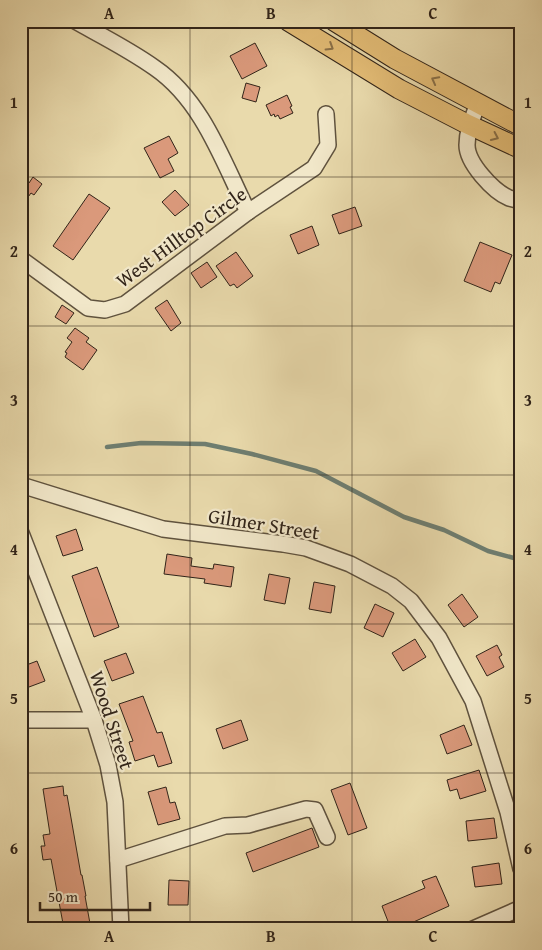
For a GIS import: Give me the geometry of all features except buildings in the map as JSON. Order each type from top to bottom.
[{"type":"main road","points":[[288,21],[399,89],[521,149]]},
{"type":"main road","points":[[334,21],[395,59],[521,126]]},
{"type":"street","points":[[75,21],[156,68],[178,89],[202,119],[248,212]]},
{"type":"street","points":[[478,103],[469,125],[468,152],[480,173],[492,186],[508,197],[521,201]]},
{"type":"street","name":"West Hilltop Circle","points":[[21,258],[88,308],[105,310],[125,304],[248,212],[314,168],[328,145],[326,114]]},
{"type":"street","name":"Gilmer Street","points":[[21,486],[164,529],[306,548],[350,564],[392,586],[411,601],[438,638],[473,701],[508,812],[521,869]]},
{"type":"street","name":"Wood Street","points":[[21,533],[94,720],[108,765],[115,802],[121,929]]},
{"type":"street","points":[[21,720],[94,720]]},
{"type":"street","points":[[118,860],[225,826],[248,825],[306,809],[315,810],[327,837]]},
{"type":"street","points":[[473,929],[521,908]]},
{"type":"waterway","points":[[107,447],[141,443],[205,444],[316,471],[404,517],[444,530],[488,551],[521,560]]}]
